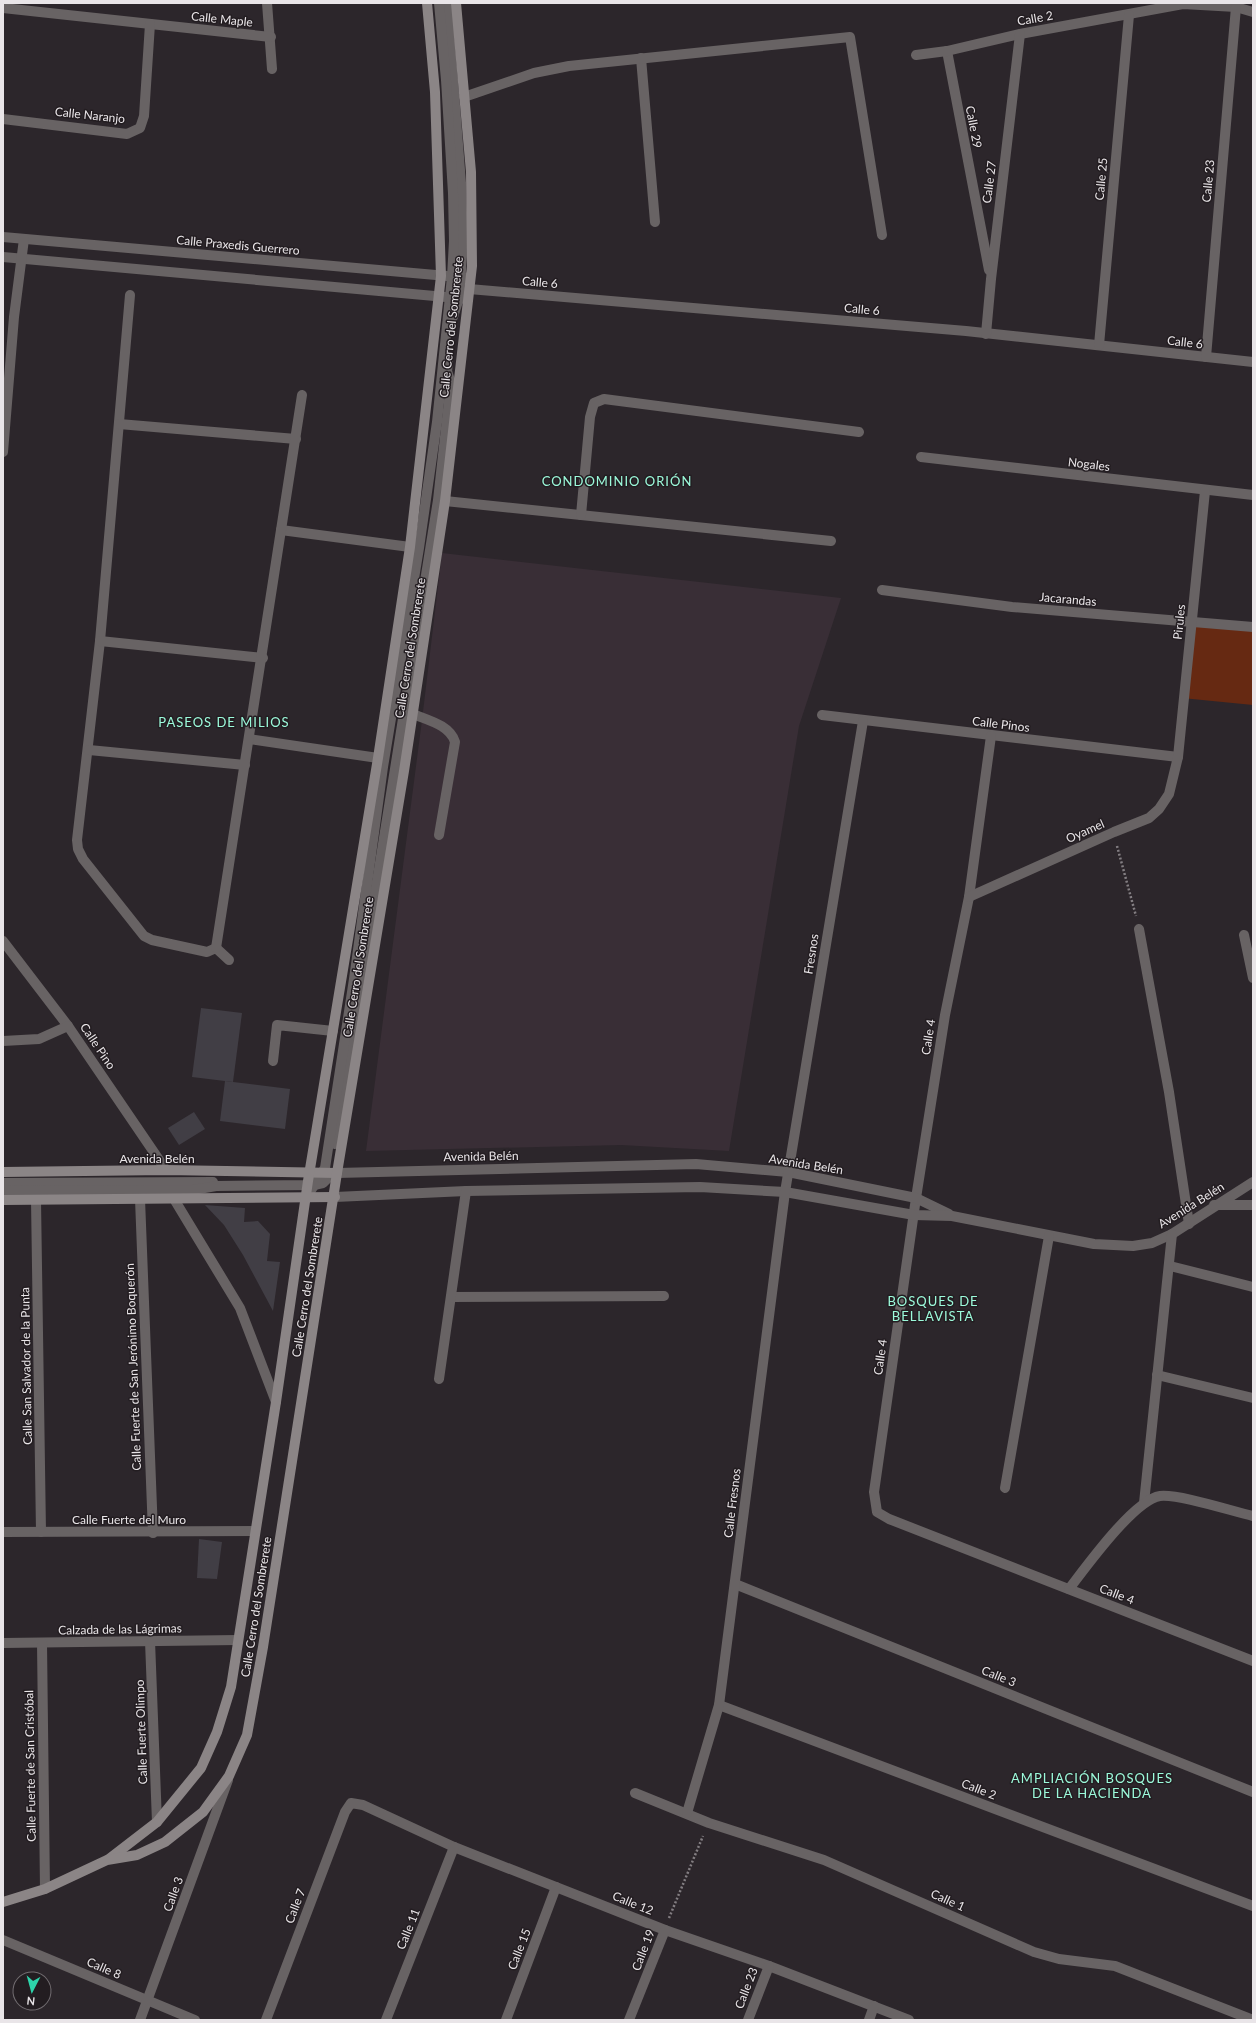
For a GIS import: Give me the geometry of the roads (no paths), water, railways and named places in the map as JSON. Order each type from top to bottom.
[{"type":"main road","name":"Calle Cerro del Sombrerete","points":[[107,1860],[137,1855],[165,1842],[203,1812],[229,1776],[246,1735],[263,1648],[335,1197],[320,1177],[333,1030],[378,758],[410,547],[441,276],[435,92],[427,3]]},
{"type":"main road","name":"Calle Cerro del Sombrerete","points":[[3,1902],[45,1889],[107,1860],[157,1822],[200,1768],[217,1732],[231,1686],[276,1402],[306,1198],[320,1177],[413,714],[445,501],[471,172],[456,3]]},
{"type":"main road","name":"Avenida Belén","points":[[3,1172],[166,1170],[320,1177]]},
{"type":"main road","name":"Avenida Belén","points":[[3,1200],[335,1197]]},
{"type":"street","points":[[268,3],[272,69]]},
{"type":"street","points":[[439,3],[461,288]]},
{"type":"street","points":[[320,1177],[438,500],[451,383],[448,371],[450,339],[454,312],[461,288],[463,242],[461,183],[446,3]]},
{"type":"street","name":"Calle 2","points":[[916,55],[946,51],[1020,34],[1183,4],[1236,7],[1253,12]]},
{"type":"street","name":"Calle 23","points":[[1206,357],[1236,7]]},
{"type":"street","name":"Calle Maple","points":[[3,8],[271,37]]},
{"type":"street","name":"Calle 25","points":[[1099,345],[1129,15]]},
{"type":"street","name":"Calle Naranjo","points":[[3,119],[127,134],[140,128],[144,116],[150,24]]},
{"type":"street","name":"Calle 27","points":[[986,334],[991,279],[1020,34]]},
{"type":"street","points":[[464,97],[534,73],[569,66],[850,37],[882,236]]},
{"type":"street","name":"Calle 29","points":[[946,51],[991,279]]},
{"type":"street","points":[[641,58],[655,222]]},
{"type":"street","name":"Calle Praxedis Guerrero","points":[[3,237],[441,276],[461,288]]},
{"type":"street","points":[[3,452],[6,373],[24,239]]},
{"type":"street","points":[[3,257],[439,296],[461,288]]},
{"type":"street","name":"Calle 6","points":[[461,288],[986,334],[1253,362]]},
{"type":"street","points":[[130,295],[100,640],[77,840],[78,850],[83,859],[144,936],[152,940],[207,952],[216,948]]},
{"type":"street","points":[[216,948],[263,658],[302,395]]},
{"type":"street","points":[[582,516],[590,417],[594,404],[604,400],[859,432]]},
{"type":"street","points":[[119,424],[296,439]]},
{"type":"street","name":"Nogales","points":[[921,457],[1205,491],[1253,495]]},
{"type":"street","name":"Pirules","points":[[1178,757],[1205,491]]},
{"type":"street","points":[[445,501],[831,541]]},
{"type":"street","points":[[281,530],[410,547]]},
{"type":"street","name":"Jacarandas","points":[[882,590],[1012,606],[1192,623],[1253,627]]},
{"type":"street","points":[[100,640],[263,658]]},
{"type":"street","points":[[413,714],[445,728],[453,735],[455,742],[439,835]]},
{"type":"street","name":"Calle Pinos","points":[[822,715],[1178,757]]},
{"type":"street","name":"Fresnos","points":[[785,1192],[863,721]]},
{"type":"street","name":"Calle 4","points":[[991,736],[969,897],[945,1015],[916,1198],[874,1492],[877,1512],[889,1519],[1253,1661]]},
{"type":"street","points":[[249,739],[378,758]]},
{"type":"street","points":[[88,750],[245,765]]},
{"type":"street","name":"Oyamel","points":[[969,897],[1114,832],[1149,818],[1159,809],[1169,794],[1178,757]]},
{"type":"street","points":[[1139,929],[1169,1092],[1189,1224]]},
{"type":"street","points":[[1244,935],[1253,978]]},
{"type":"street","name":"Calle Pino","points":[[3,941],[68,1026],[166,1170]]},
{"type":"street","points":[[216,948],[229,960]]},
{"type":"street","points":[[273,1061],[277,1025],[333,1030]]},
{"type":"street","points":[[3,1041],[39,1039],[68,1026]]},
{"type":"street","name":"Avenida Belén","points":[[320,1177],[696,1164],[788,1172],[916,1198],[952,1216]]},
{"type":"street","points":[[3,1183],[320,1177]]},
{"type":"street","points":[[3,1191],[193,1190],[216,1186],[320,1177]]},
{"type":"street","name":"Avenida Belén","points":[[335,1197],[466,1191],[700,1188],[785,1192],[914,1215],[952,1216],[1094,1244],[1133,1246],[1152,1243],[1172,1234],[1189,1224],[1214,1205],[1253,1182]]},
{"type":"street","points":[[439,1378],[466,1191]]},
{"type":"street","name":"Calle Fresnos","points":[[687,1813],[719,1705],[785,1192]]},
{"type":"street","name":"Calle Fuerte de San Jerónimo Boquerón","points":[[140,1199],[153,1533]]},
{"type":"street","points":[[174,1199],[240,1308],[276,1402]]},
{"type":"street","name":"Calle San Salvador de la Punta","points":[[36,1200],[41,1532]]},
{"type":"street","points":[[1214,1205],[1253,1205]]},
{"type":"street","points":[[1144,1503],[1170,1266],[1172,1234]]},
{"type":"street","points":[[1005,1488],[1049,1236]]},
{"type":"street","points":[[1170,1266],[1253,1287]]},
{"type":"street","points":[[451,1297],[664,1296]]},
{"type":"street","points":[[1157,1375],[1253,1398]]},
{"type":"street","points":[[1068,1589],[1110,1537],[1144,1503],[1160,1496],[1179,1498],[1253,1516]]},
{"type":"street","name":"Calle Fuerte del Muro","points":[[3,1532],[153,1533],[255,1531]]},
{"type":"street","name":"Calle 3","points":[[735,1584],[1253,1792]]},
{"type":"street","name":"Calzada de las Lágrimas","points":[[3,1643],[238,1640]]},
{"type":"street","name":"Calle Fuerte Olimpo","points":[[150,1641],[157,1822]]},
{"type":"street","name":"Calle Fuerte de San Cristóbal","points":[[42,1643],[45,1889]]},
{"type":"street","name":"Calle 2","points":[[719,1705],[1253,1906]]},
{"type":"street","name":"Calle 3","points":[[140,2020],[229,1776]]},
{"type":"street","name":"Calle 1","points":[[635,1793],[709,1823],[824,1860],[1034,1952],[1059,1959],[1114,1966],[1253,2020]]},
{"type":"street","name":"Calle 12","points":[[350,1803],[363,1805],[454,1847],[664,1930],[769,1966],[909,2020]]},
{"type":"street","name":"Calle 7","points":[[266,2020],[345,1812],[350,1803]]},
{"type":"street","name":"Calle 11","points":[[386,2020],[454,1847]]},
{"type":"street","name":"Calle 15","points":[[506,2020],[556,1887]]},
{"type":"street","name":"Calle 19","points":[[629,2020],[664,1930]]},
{"type":"street","name":"Calle 8","points":[[3,1940],[195,2020]]},
{"type":"street","name":"Calle 23","points":[[748,2020],[769,1966]]},
{"type":"street","points":[[869,2020],[874,2006]]},
{"type":"district","name":"CONDOMINIO ORIÓN","points":[[617,481]]},
{"type":"district","name":"PASEOS DE MILIOS","points":[[224,722]]},
{"type":"district","name":"BOSQUES DE BELLAVISTA","points":[[933,1308]]},
{"type":"district","name":"AMPLIACIÓN BOSQUES DE LA HACIENDA","points":[[1092,1786]]}]
